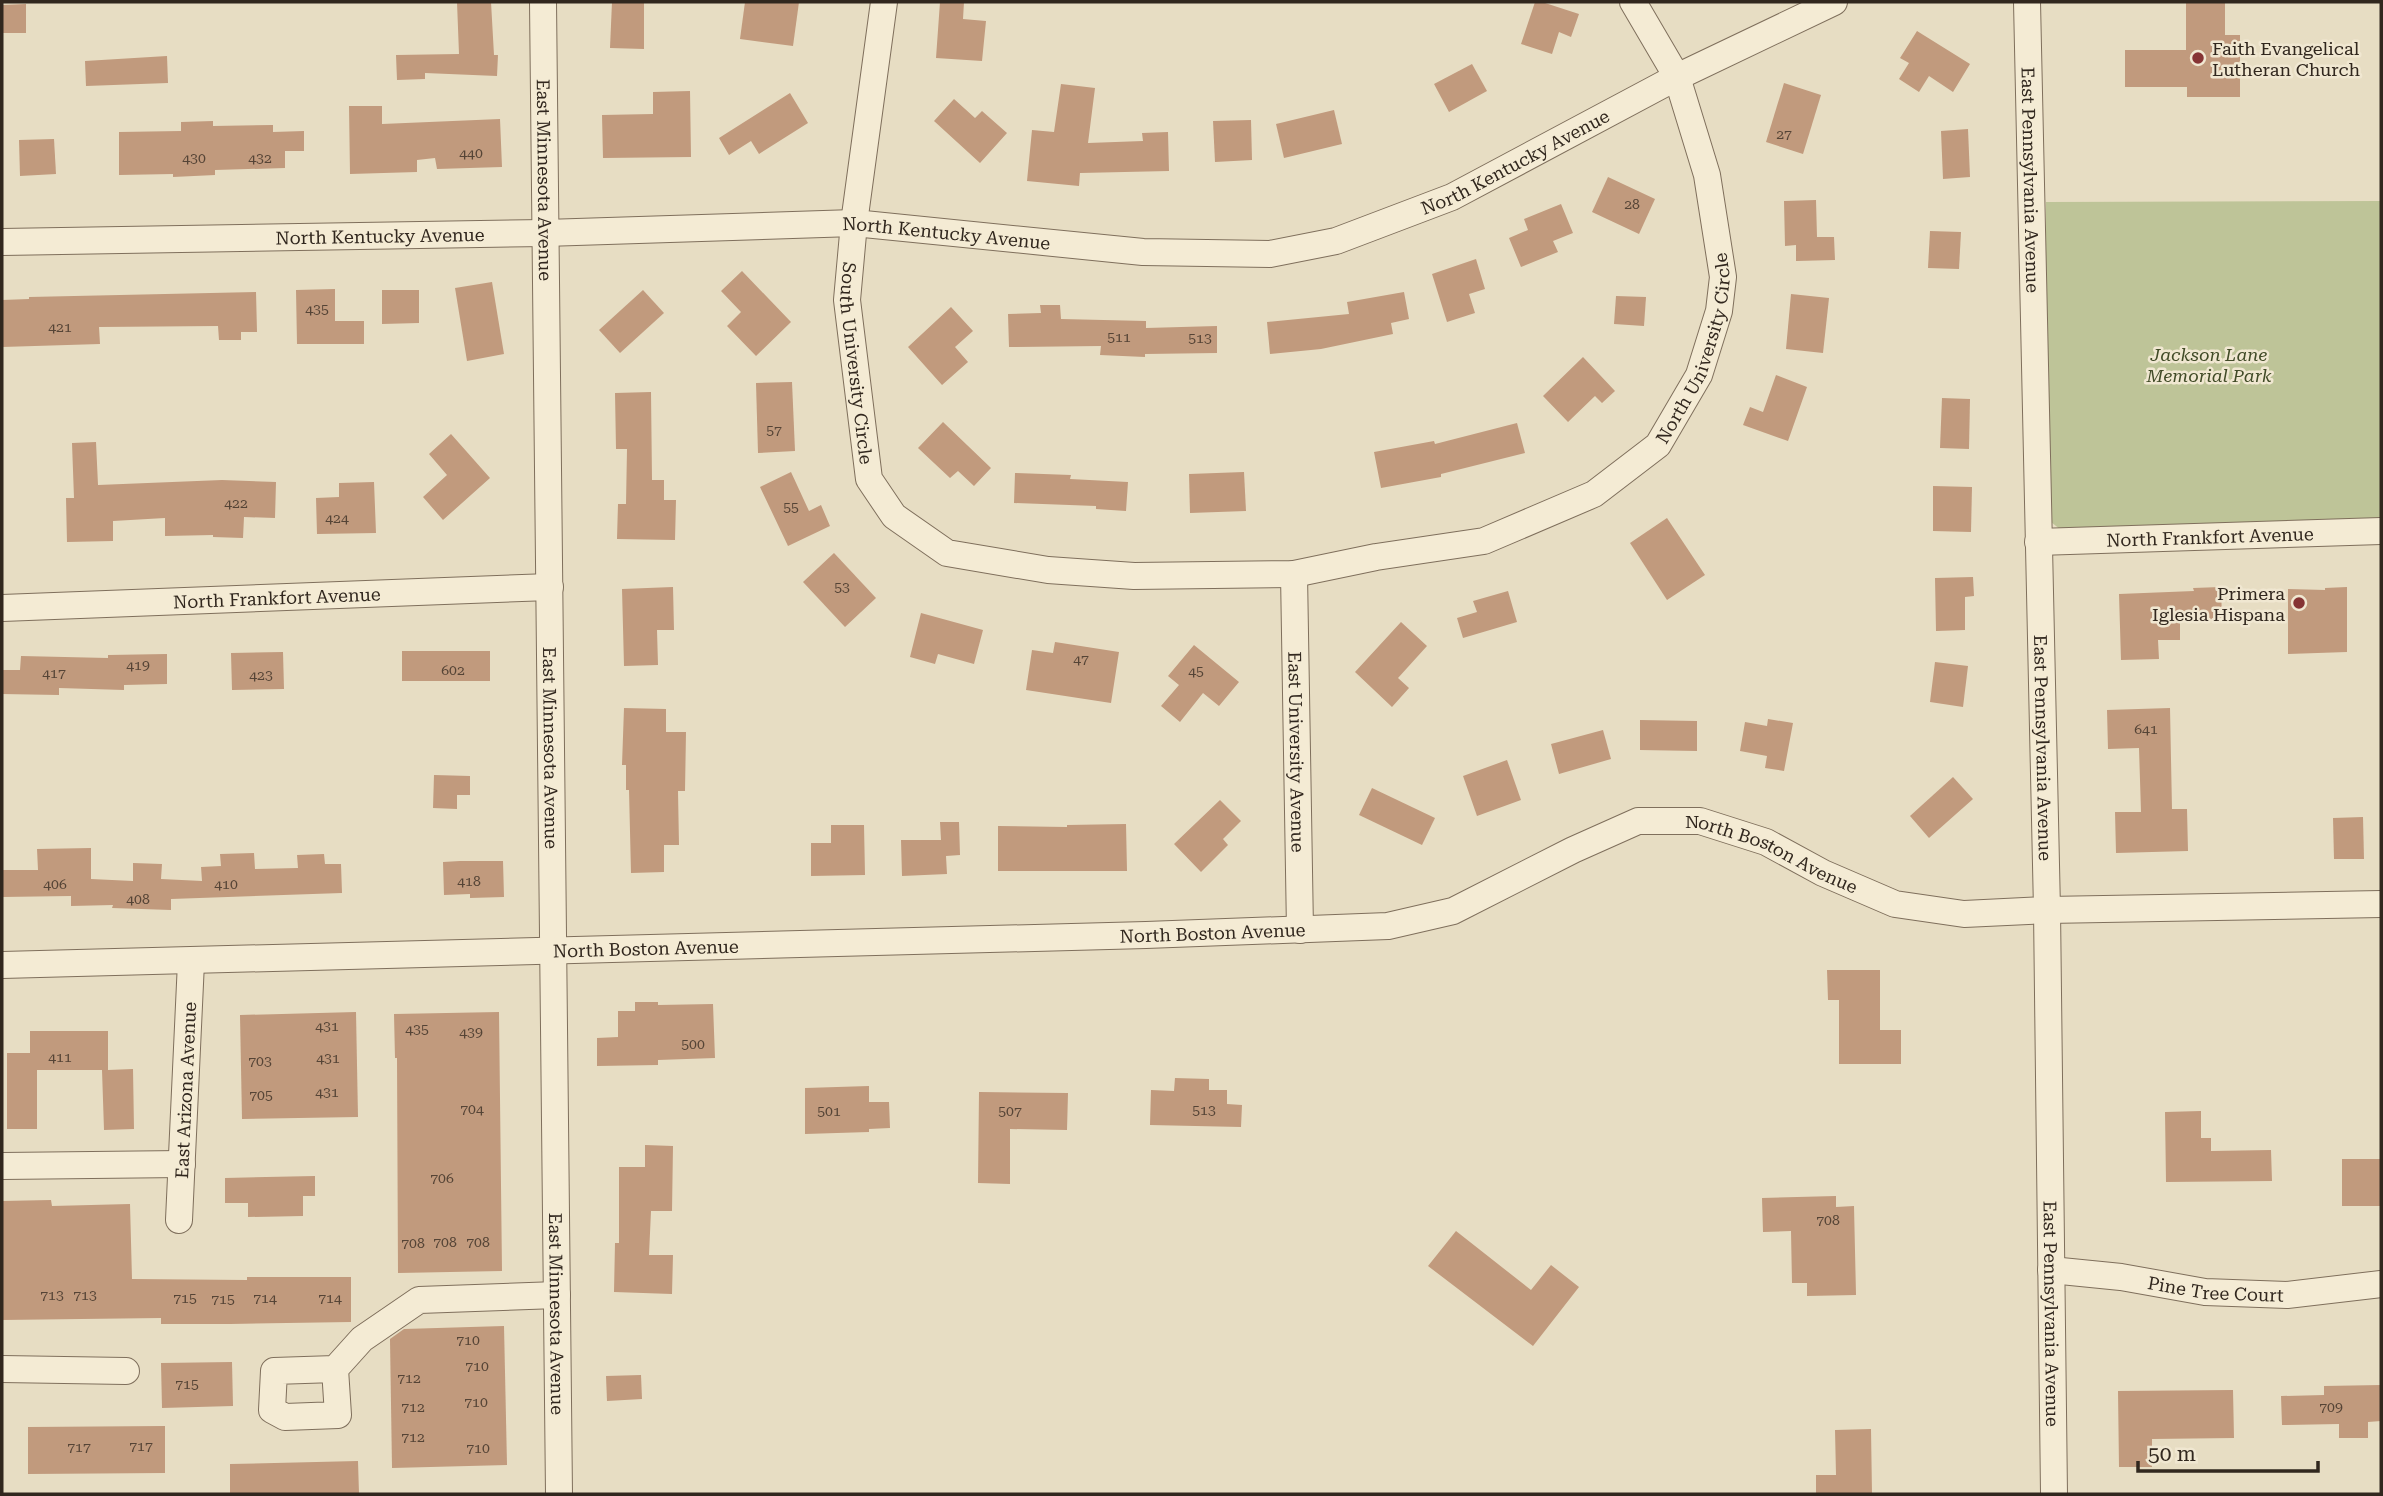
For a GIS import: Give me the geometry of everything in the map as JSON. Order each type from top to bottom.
[{"type":"street","name":"East Minnesota Avenue","points":[[543,2],[559,1494]]},
{"type":"street","name":"South University Circle","points":[[884,2],[846,300],[869,479],[894,516],[947,553],[1048,570],[1134,576],[1294,574]]},
{"type":"street","name":"North University Circle","points":[[1294,574],[1376,557],[1484,541],[1594,494],[1658,445],[1699,375],[1719,311],[1723,277],[1707,175],[1677,77],[1633,2]]},
{"type":"street","name":"North Kentucky Avenue","points":[[2,242],[545,233],[854,223],[1143,253],[1270,254],[1336,241],[1452,197],[1677,77],[1834,2]]},
{"type":"street","name":"East Pennsylvania Avenue","points":[[2027,2],[2047,910],[2054,1494]]},
{"type":"street","name":"North Frankfort Avenue","points":[[2038,542],[2381,531]]},
{"type":"street","name":"East University Avenue","points":[[1294,574],[1300,930]]},
{"type":"street","name":"North Frankfort Avenue","points":[[2,608],[550,587]]},
{"type":"street","name":"North Boston Avenue","points":[[2,965],[554,952],[1388,926],[1453,911],[1573,850],[1638,821],[1700,821],[1766,842],[1823,873],[1895,904],[1964,914],[2381,904]]},
{"type":"street","name":"East Arizona Avenue","points":[[179,1220],[191,962]]},
{"type":"street","points":[[2,1166],[182,1164]]},
{"type":"street","name":"Pine Tree Court","points":[[2051,1270],[2121,1277],[2205,1292],[2287,1295],[2381,1284]]},
{"type":"street","points":[[335,1369],[362,1339],[419,1300],[557,1295]]},
{"type":"street","points":[[2,1369],[126,1371]]},
{"type":"green space","name":"Jackson Lane Memorial Park","points":[[2381,201],[2381,521],[2061,530],[2046,518],[2046,202]]},
{"type":"building","points":[[457,2],[491,2],[494,55],[498,55],[497,76],[425,73],[425,79],[397,80],[396,55],[459,54]]},
{"type":"building","points":[[612,2],[644,2],[644,49],[610,48]]},
{"type":"building","points":[[745,2],[799,2],[793,46],[740,39]]},
{"type":"building","points":[[940,2],[964,2],[963,19],[986,21],[982,61],[936,58]]},
{"type":"building","points":[[1535,2],[1579,14],[1571,37],[1559,32],[1552,54],[1521,44]]},
{"type":"building","points":[[2186,2],[2225,2],[2225,35],[2240,35],[2240,97],[2187,97],[2187,87],[2125,87],[2125,50],[2186,50]]},
{"type":"building","points":[[26,4],[26,33],[2,33],[2,5]]},
{"type":"building","points":[[1917,31],[1970,64],[1953,92],[1929,76],[1919,92],[1899,79],[1909,63],[1900,58]]},
{"type":"building","points":[[167,56],[168,83],[86,86],[85,61]]},
{"type":"building","points":[[1472,64],[1487,91],[1449,112],[1434,84]]},
{"type":"building","points":[[1784,83],[1821,95],[1803,154],[1766,142]]},
{"type":"building","points":[[1061,84],[1095,88],[1088,143],[1143,141],[1142,133],[1168,132],[1169,171],[1080,173],[1079,186],[1027,181],[1032,130],[1054,132]]},
{"type":"building","points":[[690,91],[691,157],[603,158],[602,115],[653,114],[653,92]]},
{"type":"building","points":[[790,93],[808,123],[759,154],[751,141],[729,155],[719,138]]},
{"type":"building","points":[[954,99],[975,118],[982,111],[1007,133],[980,163],[934,121]]},
{"type":"building","points":[[349,106],[382,106],[382,124],[500,119],[502,167],[437,169],[435,158],[417,160],[417,172],[350,174]]},
{"type":"building","points":[[1334,110],[1342,144],[1284,158],[1276,124]]},
{"type":"building","points":[[1251,120],[1252,160],[1215,162],[1213,121]]},
{"type":"building","points":[[213,121],[213,126],[273,125],[273,132],[304,131],[304,151],[285,151],[285,168],[215,170],[215,175],[173,177],[173,174],[119,175],[119,132],[181,131],[181,122]]},
{"type":"building","points":[[1968,129],[1970,177],[1943,179],[1941,131]]},
{"type":"building","points":[[54,139],[56,174],[20,176],[19,140]]},
{"type":"building","points":[[1608,177],[1655,199],[1639,234],[1592,212]]},
{"type":"building","points":[[1816,200],[1817,237],[1834,237],[1835,260],[1796,261],[1796,245],[1785,246],[1784,201]]},
{"type":"building","points":[[1561,204],[1573,233],[1553,241],[1558,252],[1521,267],[1509,238],[1528,230],[1524,219]]},
{"type":"building","points":[[1930,231],[1961,232],[1959,269],[1928,268]]},
{"type":"building","points":[[1476,259],[1485,289],[1469,294],[1475,313],[1447,322],[1432,274]]},
{"type":"building","points":[[742,271],[791,322],[756,356],[727,326],[741,312],[721,291]]},
{"type":"building","points":[[492,282],[504,354],[467,361],[455,288]]},
{"type":"building","points":[[335,289],[335,321],[364,321],[364,344],[297,344],[296,290]]},
{"type":"building","points":[[382,290],[419,290],[419,323],[382,324]]},
{"type":"building","points":[[643,290],[664,313],[620,353],[599,330]]},
{"type":"building","points":[[256,292],[257,332],[241,332],[241,340],[219,340],[218,326],[99,327],[100,344],[2,347],[2,300],[29,297]]},
{"type":"building","points":[[1404,292],[1409,319],[1391,323],[1393,334],[1321,349],[1270,354],[1267,322],[1349,314],[1347,302]]},
{"type":"building","points":[[1791,294],[1829,298],[1823,353],[1786,349]]},
{"type":"building","points":[[1616,296],[1646,297],[1644,326],[1614,324]]},
{"type":"building","points":[[1040,305],[1060,305],[1061,319],[1146,321],[1146,328],[1217,326],[1217,353],[1145,354],[1145,357],[1100,355],[1101,346],[1009,347],[1008,314],[1041,313]]},
{"type":"building","points":[[951,307],[973,331],[955,347],[968,362],[942,385],[908,347]]},
{"type":"building","points":[[1583,357],[1615,391],[1602,403],[1595,396],[1568,422],[1543,396]]},
{"type":"building","points":[[1776,375],[1807,387],[1788,441],[1743,425],[1750,407],[1763,412]]},
{"type":"building","points":[[792,382],[795,451],[758,453],[756,383]]},
{"type":"building","points":[[651,392],[652,480],[664,480],[664,500],[676,500],[675,540],[617,539],[618,504],[626,504],[627,449],[616,449],[615,393]]},
{"type":"building","points":[[1942,398],[1970,399],[1969,449],[1940,448]]},
{"type":"building","points":[[943,422],[991,468],[974,486],[958,471],[950,478],[918,448]]},
{"type":"building","points":[[1517,423],[1525,453],[1441,474],[1441,477],[1381,488],[1374,452],[1434,441],[1435,444]]},
{"type":"building","points":[[451,434],[490,478],[443,520],[423,497],[447,475],[429,454]]},
{"type":"building","points":[[96,442],[98,485],[222,480],[276,482],[275,518],[244,517],[243,538],[213,535],[165,536],[165,518],[113,521],[113,541],[67,542],[66,498],[74,498],[72,443]]},
{"type":"building","points":[[791,472],[809,511],[821,505],[830,526],[788,546],[760,487]]},
{"type":"building","points":[[1244,472],[1246,511],[1190,513],[1189,474]]},
{"type":"building","points":[[1015,473],[1071,475],[1070,479],[1128,482],[1126,511],[1096,509],[1096,506],[1014,503]]},
{"type":"building","points":[[374,482],[376,533],[317,534],[316,498],[339,497],[339,483]]},
{"type":"building","points":[[1933,486],[1972,487],[1971,532],[1933,531]]},
{"type":"building","points":[[1667,518],[1705,575],[1667,600],[1630,543]]},
{"type":"building","points":[[834,553],[876,598],[845,627],[803,582]]},
{"type":"building","points":[[1973,577],[1974,596],[1965,597],[1965,630],[1936,631],[1935,578]]},
{"type":"building","points":[[673,587],[674,630],[657,630],[658,665],[624,666],[622,589]]},
{"type":"building","points":[[2221,587],[2222,619],[2180,620],[2180,640],[2158,640],[2159,659],[2121,660],[2119,594],[2194,591],[2193,588]]},
{"type":"building","name":"Primera Iglesia Hispana","points":[[2347,587],[2347,652],[2288,654],[2288,589],[2325,590]]},
{"type":"building","points":[[1508,591],[1517,622],[1463,638],[1457,618],[1477,612],[1473,601]]},
{"type":"building","points":[[921,613],[983,630],[974,664],[938,654],[935,664],[910,657]]},
{"type":"building","points":[[1401,622],[1427,646],[1398,678],[1409,688],[1392,707],[1355,672]]},
{"type":"building","points":[[1055,642],[1119,652],[1111,703],[1026,690],[1032,650],[1053,653]]},
{"type":"building","points":[[1194,645],[1239,682],[1219,706],[1203,693],[1180,722],[1161,706],[1179,685],[1168,676]]},
{"type":"building","points":[[402,651],[490,651],[490,681],[402,681]]},
{"type":"building","points":[[283,652],[284,689],[232,690],[231,653]]},
{"type":"building","points":[[167,654],[167,684],[124,685],[124,690],[59,688],[59,695],[2,694],[2,670],[20,670],[21,656],[108,658],[108,655]]},
{"type":"building","points":[[1935,662],[1968,666],[1963,707],[1930,702]]},
{"type":"building","points":[[624,708],[666,709],[666,732],[686,732],[685,791],[678,791],[679,845],[664,845],[664,872],[631,873],[629,790],[626,790],[626,765],[622,765]]},
{"type":"building","points":[[2170,708],[2172,809],[2187,809],[2188,851],[2116,853],[2115,812],[2141,812],[2139,748],[2108,749],[2107,710]]},
{"type":"building","points":[[1768,719],[1793,723],[1784,771],[1765,768],[1767,756],[1740,751],[1745,722],[1767,726]]},
{"type":"building","points":[[1640,720],[1697,721],[1697,751],[1640,750]]},
{"type":"building","points":[[1603,730],[1611,759],[1559,774],[1551,744]]},
{"type":"building","points":[[1507,760],[1521,800],[1477,816],[1463,776]]},
{"type":"building","points":[[434,775],[470,776],[470,795],[457,795],[457,809],[433,808]]},
{"type":"building","points":[[1953,777],[1973,799],[1929,838],[1910,816]]},
{"type":"building","points":[[1372,788],[1435,818],[1422,845],[1359,815]]},
{"type":"building","points":[[1220,800],[1241,821],[1223,839],[1228,845],[1201,872],[1174,844]]},
{"type":"building","points":[[2363,817],[2364,859],[2334,859],[2333,818]]},
{"type":"building","points":[[940,822],[959,822],[960,855],[946,856],[947,874],[902,876],[901,840],[941,840]]},
{"type":"building","points":[[1126,824],[1127,871],[998,871],[998,826]]},
{"type":"building","points":[[831,825],[864,825],[865,875],[811,876],[811,843],[831,843]]},
{"type":"building","points":[[91,848],[91,879],[133,881],[133,863],[162,864],[161,879],[202,881],[201,867],[221,866],[220,854],[254,853],[255,869],[298,868],[297,855],[324,854],[325,864],[341,864],[342,893],[171,899],[171,910],[112,908],[113,905],[71,906],[71,896],[2,897],[2,870],[38,870],[37,849]]},
{"type":"building","points":[[503,861],[504,897],[470,898],[470,894],[444,895],[443,862]]},
{"type":"building","points":[[1827,970],[1880,970],[1880,1030],[1901,1030],[1901,1064],[1839,1064],[1839,1000],[1828,1000]]},
{"type":"building","points":[[635,1002],[658,1002],[658,1005],[713,1004],[715,1058],[658,1060],[658,1065],[597,1066],[597,1038],[618,1037],[618,1011],[635,1011]]},
{"type":"building","points":[[356,1012],[358,1117],[242,1119],[240,1015]]},
{"type":"building","points":[[499,1012],[502,1271],[398,1273],[397,1058],[394,1014]]},
{"type":"building","points":[[30,1031],[108,1031],[108,1070],[133,1069],[134,1129],[104,1130],[102,1070],[37,1070],[37,1129],[7,1129],[7,1053],[30,1053]]},
{"type":"building","points":[[1175,1078],[1209,1079],[1209,1090],[1227,1090],[1227,1104],[1242,1105],[1241,1127],[1150,1125],[1151,1090],[1174,1091]]},
{"type":"building","points":[[869,1086],[869,1102],[889,1102],[890,1128],[869,1129],[869,1132],[805,1134],[805,1088]]},
{"type":"building","points":[[979,1092],[1068,1093],[1067,1130],[1010,1129],[1010,1184],[978,1183]]},
{"type":"building","points":[[2201,1111],[2201,1138],[2211,1138],[2211,1151],[2271,1150],[2272,1181],[2166,1182],[2165,1112]]},
{"type":"building","points":[[645,1145],[673,1146],[672,1211],[651,1211],[649,1255],[673,1255],[672,1294],[614,1292],[615,1243],[619,1243],[619,1167],[645,1167]]},
{"type":"building","points":[[2342,1159],[2381,1159],[2381,1206],[2342,1206]]},
{"type":"building","points":[[315,1176],[315,1196],[303,1196],[303,1216],[248,1217],[248,1203],[225,1203],[225,1178]]},
{"type":"building","points":[[1836,1196],[1836,1207],[1854,1206],[1856,1295],[1807,1296],[1807,1283],[1792,1283],[1791,1231],[1763,1232],[1762,1198]]},
{"type":"building","points":[[51,1200],[52,1206],[130,1204],[132,1279],[351,1277],[351,1322],[161,1324],[161,1318],[2,1320],[2,1201]]},
{"type":"building","points":[[1456,1231],[1531,1290],[1551,1265],[1579,1287],[1533,1346],[1428,1266]]},
{"type":"building","points":[[504,1326],[507,1465],[392,1468],[390,1339],[404,1329]]},
{"type":"building","points":[[232,1362],[233,1406],[162,1408],[161,1363]]},
{"type":"building","points":[[641,1375],[642,1399],[607,1401],[606,1376]]},
{"type":"building","points":[[2381,1385],[2381,1421],[2368,1422],[2368,1438],[2339,1438],[2339,1424],[2282,1425],[2281,1396],[2324,1395],[2324,1386]]},
{"type":"building","points":[[2233,1390],[2234,1438],[2152,1439],[2152,1467],[2119,1467],[2118,1391]]},
{"type":"building","points":[[165,1426],[165,1473],[28,1474],[28,1427]]},
{"type":"building","points":[[1871,1429],[1872,1494],[1816,1494],[1816,1475],[1836,1475],[1835,1430]]},
{"type":"building","points":[[358,1461],[359,1494],[230,1494],[230,1464]]},
{"type":"place","name":"Faith Evangelical Lutheran Church","points":[[2198,58]]},
{"type":"place","name":"Primera Iglesia Hispana","points":[[2299,603]]}]
